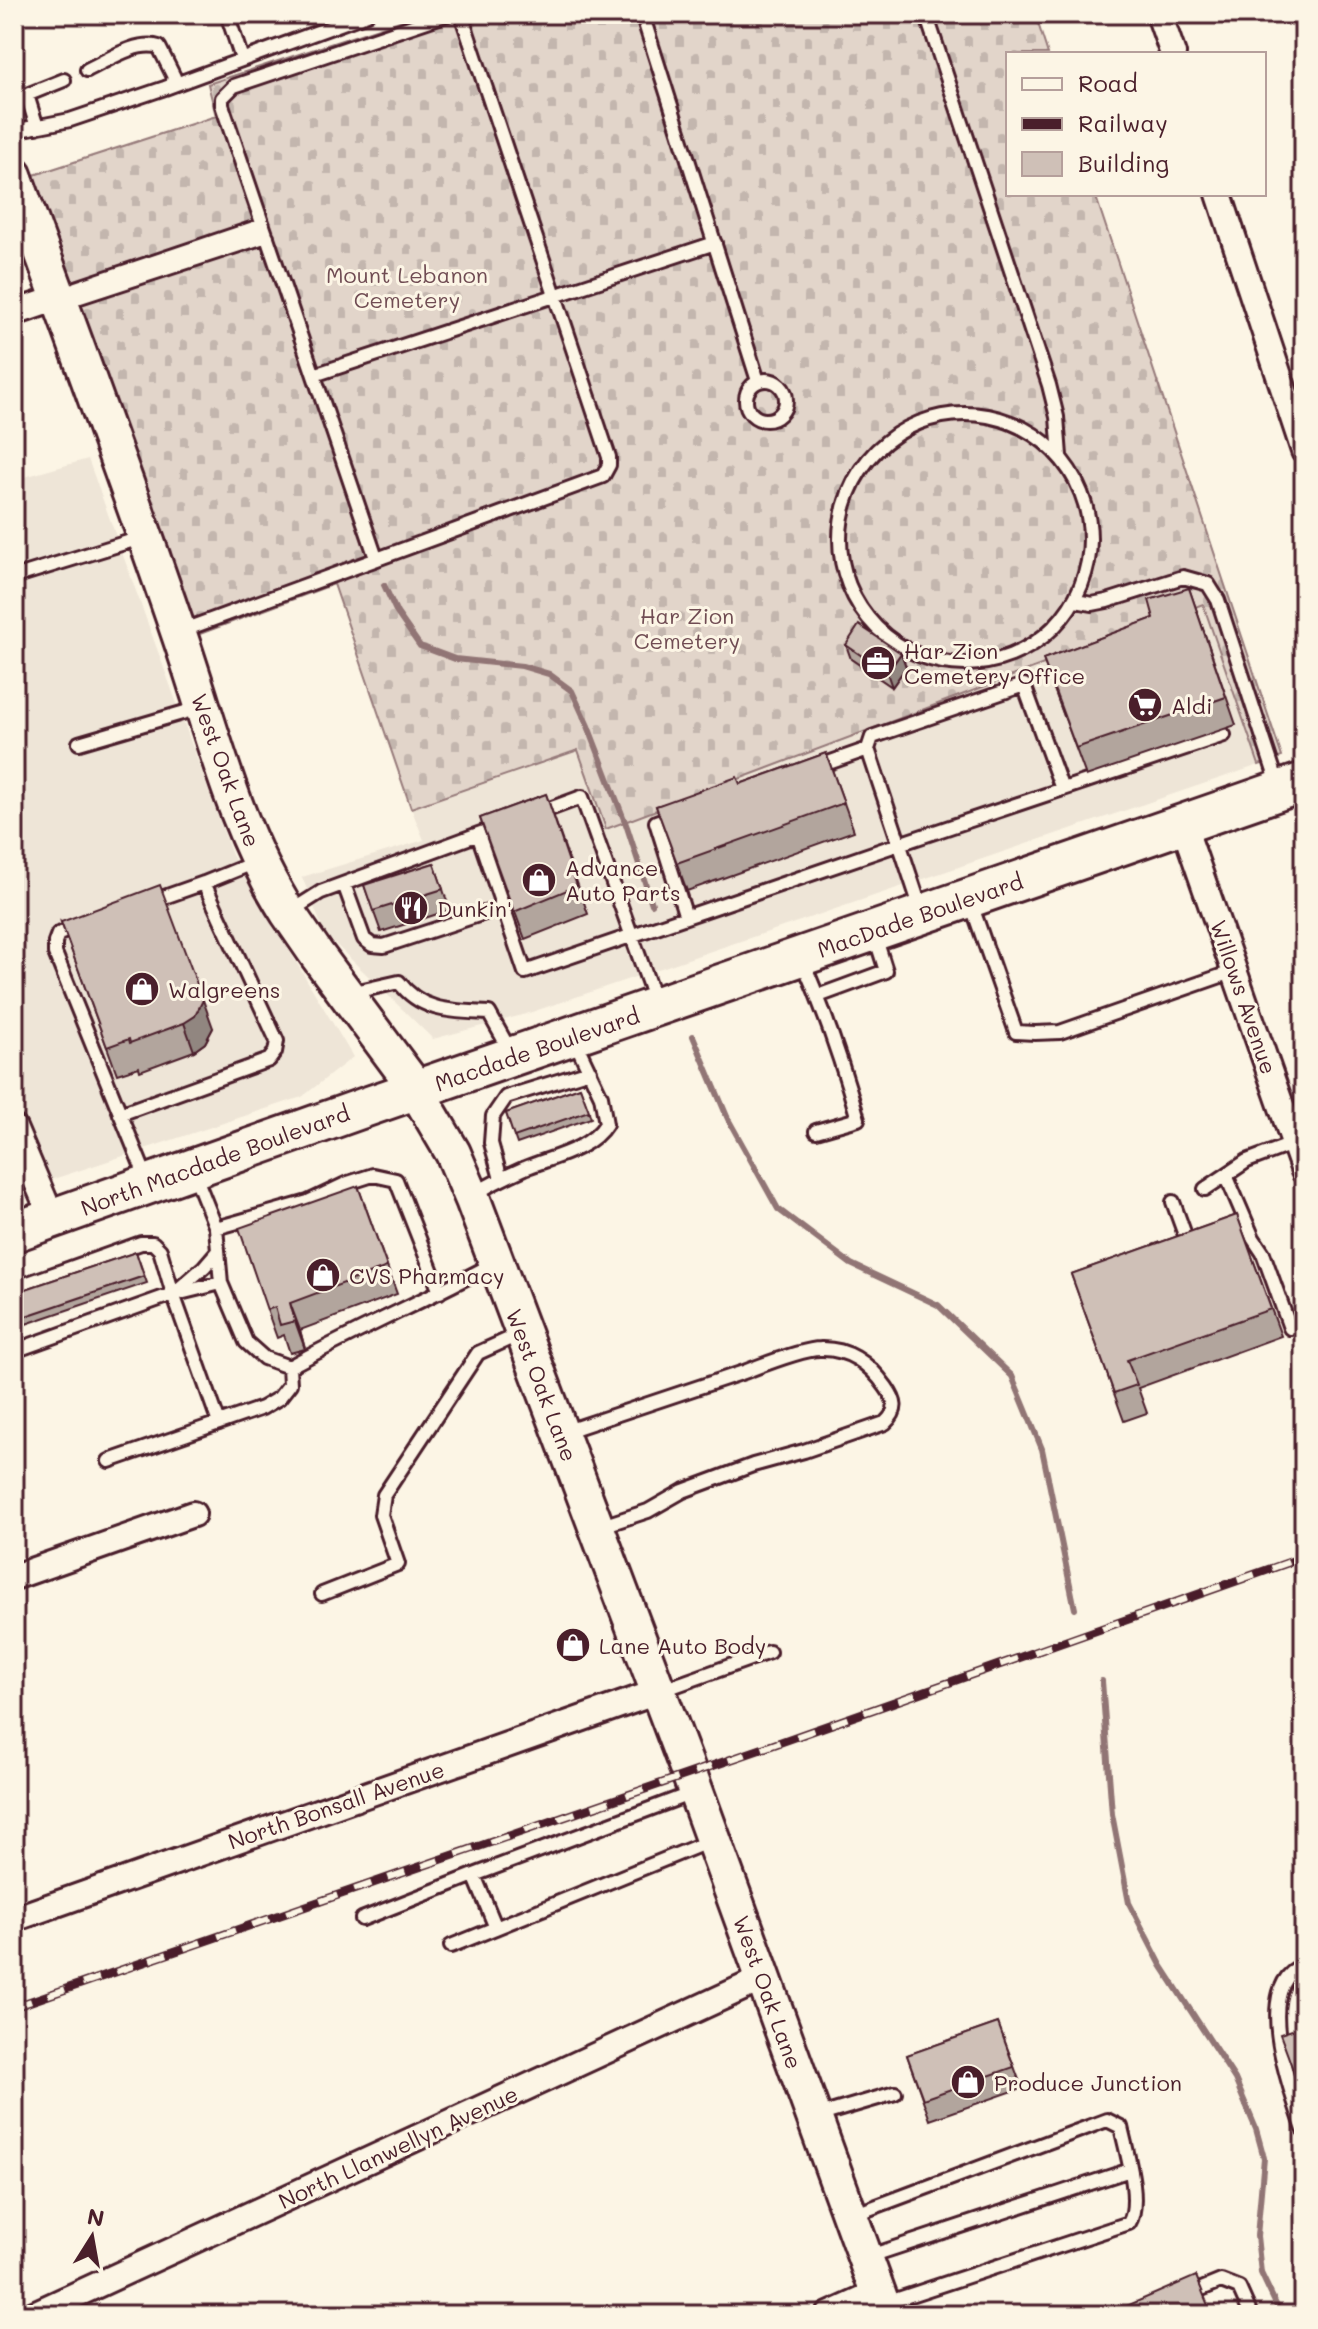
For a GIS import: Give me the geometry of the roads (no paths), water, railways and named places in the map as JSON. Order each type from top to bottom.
[{"type":"main road","name":"West Oak Lane","points":[[14,175],[178,632],[231,797],[259,861],[288,913],[417,1090],[453,1153],[471,1195],[713,1840],[882,2304]]},
{"type":"main road","points":[[1183,824],[1292,786]]},
{"type":"main road","name":"MacDade Boulevard","points":[[657,1007],[1183,824]]},
{"type":"main road","name":"Macdade Boulevard","points":[[417,1090],[502,1076],[572,1036],[657,1007]]},
{"type":"main road","name":"North Macdade Boulevard","points":[[25,1224],[150,1185],[417,1090]]},
{"type":"street","points":[[1159,14],[1172,52]]},
{"type":"street","points":[[1220,196],[1304,451]]},
{"type":"street","points":[[14,313],[58,298]]},
{"type":"street","name":"Willows Avenue","points":[[1183,824],[1304,1171]]},
{"type":"street","points":[[14,1128],[25,1224]]},
{"type":"street","points":[[14,1577],[193,1514]]},
{"type":"street","name":"North Bonsall Avenue","points":[[14,1919],[657,1692]]},
{"type":"street","name":"North Llanwellyn Avenue","points":[[32,2315],[764,1978]]},
{"type":"street","points":[[829,2315],[882,2304]]},
{"type":"lane","points":[[227,14],[242,59]]},
{"type":"lane","points":[[14,131],[70,120],[367,14]]},
{"type":"lane","points":[[376,558],[222,98],[234,86],[448,14]]},
{"type":"lane","points":[[178,632],[603,476],[607,471],[609,457],[461,14]]},
{"type":"lane","points":[[642,14],[758,381]]},
{"type":"lane","points":[[926,14],[1049,385],[1057,417],[1060,456]]},
{"type":"lane","points":[[87,70],[140,46],[154,45],[159,47],[174,77],[172,85]]},
{"type":"lane","points":[[37,127],[20,97],[64,80]]},
{"type":"lane","points":[[58,298],[76,288],[265,231]]},
{"type":"lane","points":[[314,375],[715,243]]},
{"type":"lane","points":[[945,415],[987,415],[1027,429],[1060,456],[1081,488],[1091,526],[1089,565],[1076,601],[1049,634],[1013,656],[971,666],[929,660],[891,642],[861,612],[843,574],[839,531],[848,490],[871,454],[904,428],[945,415]]},
{"type":"lane","points":[[14,577],[144,537]]},
{"type":"lane","points":[[1076,601],[1092,604],[1107,601],[1183,577],[1208,584],[1218,600],[1292,786]]},
{"type":"lane","points":[[923,914],[868,749],[872,737],[1024,685],[1062,789]]},
{"type":"lane","points":[[79,743],[202,707]]},
{"type":"lane","points":[[478,834],[525,972],[1224,735]]},
{"type":"lane","points":[[807,770],[868,749]]},
{"type":"lane","points":[[523,818],[582,797],[657,1007]]},
{"type":"lane","points":[[686,811],[656,822],[686,917]]},
{"type":"lane","points":[[288,913],[321,892],[493,829]]},
{"type":"lane","points":[[131,909],[259,861]]},
{"type":"lane","points":[[120,1114],[269,1060],[275,1052],[277,1041],[204,883]]},
{"type":"lane","points":[[344,884],[364,939],[372,945],[384,946],[503,907]]},
{"type":"lane","points":[[969,898],[1016,1032],[1060,1032],[1235,971]]},
{"type":"lane","points":[[87,924],[58,934],[55,953],[150,1185]]},
{"type":"lane","points":[[818,996],[886,971],[874,932]]},
{"type":"lane","points":[[801,957],[818,996],[858,1119],[816,1131]]},
{"type":"lane","points":[[347,994],[399,982],[408,994],[423,1004],[448,1011],[489,1013],[502,1076],[493,1116],[491,1143],[501,1179]]},
{"type":"lane","points":[[471,1195],[599,1136],[606,1124],[601,1096],[572,1036]]},
{"type":"lane","points":[[502,1076],[590,1071]]},
{"type":"lane","points":[[1205,1189],[1247,1161],[1295,1143]]},
{"type":"lane","points":[[192,1170],[216,1228],[221,1283],[246,1342],[264,1358],[289,1367],[496,1262]]},
{"type":"lane","points":[[216,1228],[308,1202],[373,1175],[396,1180],[440,1292]]},
{"type":"lane","points":[[1226,1175],[1253,1238],[1263,1253],[1290,1328]]},
{"type":"lane","points":[[1173,1202],[1190,1245],[1178,1250]]},
{"type":"lane","points":[[14,1288],[141,1243],[153,1243],[160,1250],[219,1423]]},
{"type":"lane","points":[[173,1294],[217,1252]]},
{"type":"lane","points":[[14,1351],[173,1294],[221,1283]]},
{"type":"lane","points":[[322,1594],[398,1564],[381,1515],[384,1495],[478,1353],[523,1332]]},
{"type":"lane","points":[[561,1433],[820,1349],[837,1350],[856,1357],[883,1382],[895,1400],[892,1416],[885,1423],[753,1465],[683,1491],[648,1511],[596,1527]]},
{"type":"lane","points":[[109,1461],[262,1408],[279,1398],[290,1384],[289,1367]]},
{"type":"lane","points":[[657,1692],[769,1652]]},
{"type":"lane","points":[[362,1919],[695,1792]]},
{"type":"lane","points":[[451,1946],[713,1840]]},
{"type":"lane","points":[[474,1875],[496,1928]]},
{"type":"lane","points":[[1304,1966],[1297,1968],[1286,1979],[1278,2014],[1278,2048],[1304,2130]]},
{"type":"lane","points":[[814,2117],[895,2093]]},
{"type":"lane","points":[[850,2216],[1107,2120],[1121,2127],[1134,2212],[1129,2223],[882,2304]]},
{"type":"lane","points":[[865,2257],[1130,2170]]},
{"type":"lane","points":[[1180,2298],[1221,2281],[1239,2288],[1251,2315]]},
{"type":"waterway","points":[[384,585],[397,613],[420,646],[455,659],[522,666],[549,674],[572,691],[627,827],[652,904]]},
{"type":"waterway","points":[[693,1036],[728,1119],[778,1209],[851,1264],[938,1305],[1012,1376],[1042,1449],[1075,1609]]},
{"type":"waterway","points":[[1102,1681],[1112,1814],[1129,1903],[1161,1965],[1235,2079],[1256,2129],[1264,2158],[1257,2236],[1261,2273],[1281,2315]]},
{"type":"railway","points":[[14,2007],[764,1748],[1304,1557]]},
{"type":"place","name":"Har Zion Cemetery Office","points":[[878,663]]},
{"type":"place","name":"Aldi","points":[[1145,705]]},
{"type":"place","name":"Advance Auto Parts","points":[[539,880]]},
{"type":"place","name":"Dunkin'","points":[[411,908]]},
{"type":"place","name":"Walgreens","points":[[142,989]]},
{"type":"place","name":"CVS Pharmacy","points":[[323,1275]]},
{"type":"place","name":"Lane Auto Body","points":[[573,1645]]},
{"type":"place","name":"Produce Junction","points":[[968,2082]]},
{"type":"park label","name":"Mount Lebanon Cemetery","points":[[407,286]]},
{"type":"park label","name":"Har Zion Cemetery","points":[[687,628]]}]
